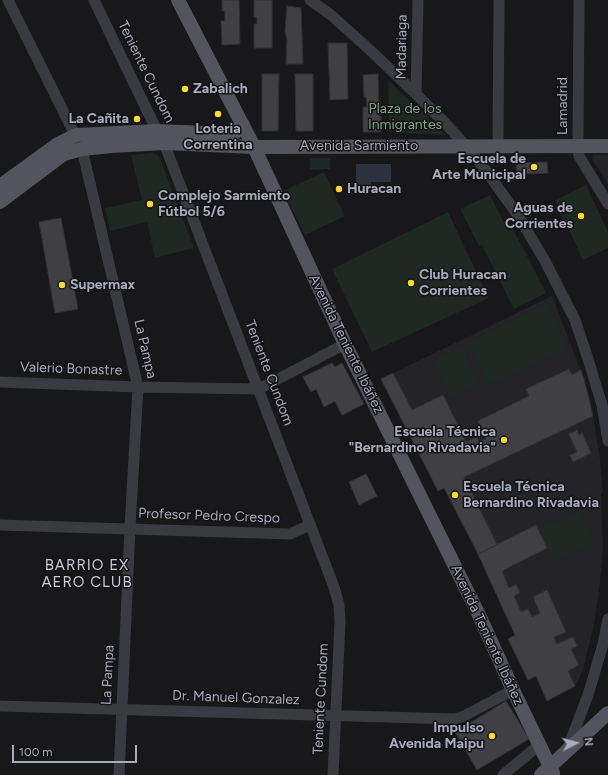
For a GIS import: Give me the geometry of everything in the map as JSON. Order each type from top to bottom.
[{"type":"main road","name":"Avenida Teniente Ibáñez","points":[[178,0],[254,146],[345,344],[479,614],[512,690],[539,745],[550,773]]},
{"type":"main road","points":[[0,186],[58,144],[76,135],[160,137],[233,134],[243,125]]},
{"type":"main road","points":[[0,202],[54,160],[73,150],[160,137]]},
{"type":"main road","name":"Avenida Sarmiento","points":[[160,137],[254,146],[608,146]]},
{"type":"main road","points":[[550,773],[566,752],[608,712]]},
{"type":"main road","points":[[550,773],[608,723]]},
{"type":"street","name":"La Pampa","points":[[8,0],[82,149],[138,387],[119,775]]},
{"type":"street","name":"Teniente Cundom","points":[[94,0],[160,137],[259,389],[339,605],[340,622],[333,775]]},
{"type":"street","points":[[310,0],[331,15],[365,45],[416,94],[466,146],[519,217],[562,293],[574,320],[602,405],[608,441]]},
{"type":"street","name":"Madariaga","points":[[416,94],[418,0]]},
{"type":"street","points":[[498,146],[499,0]]},
{"type":"street","name":"Lamadrid","points":[[579,0],[578,146],[580,156],[608,204]]},
{"type":"street","name":"Valerio Bonastre","points":[[0,382],[138,387],[259,389],[345,344]]},
{"type":"street","name":"Profesor Pedro Crespo","points":[[0,525],[290,534],[310,525]]},
{"type":"street","points":[[566,752],[588,695],[604,644],[608,619]]},
{"type":"street","name":"Dr. Manuel Gonzalez","points":[[0,706],[455,719],[464,716],[512,690]]},
{"type":"street","points":[[503,775],[539,745]]},
{"type":"shaded area","points":[[593,155],[608,155],[608,184],[592,159]]},
{"type":"shaded area","points":[[356,164],[391,164],[391,182],[371,182],[371,188],[369,190],[356,191]]},
{"type":"shaded area","name":"Escuela Técnica \"Bernardino Rivadavia\"","points":[[552,296],[584,379],[593,416],[600,459],[603,493],[601,494],[603,550],[594,624],[583,670],[575,686],[547,701],[536,676],[528,680],[508,639],[515,635],[478,554],[445,489],[438,491],[381,379]]},
{"type":"green space","name":"Plaza de los Inmigrantes","points":[[388,80],[446,135],[389,132]]},
{"type":"green space","name":"Complejo Sarmiento Fútbol 5/6","points":[[152,153],[159,156],[194,248],[155,258],[147,222],[110,231],[105,208],[142,200],[131,155]]},
{"type":"green space","points":[[310,158],[330,158],[330,169],[310,170]]},
{"type":"green space","points":[[324,172],[345,216],[305,235],[283,191]]},
{"type":"green space","name":"Aguas de Corrientes","points":[[586,185],[608,232],[608,248],[583,260],[555,200]]},
{"type":"green space","points":[[490,195],[508,231],[513,229],[546,293],[514,309],[482,245],[479,246],[460,209]]},
{"type":"green space","name":"Club Huracan Corrientes","points":[[448,212],[489,298],[372,352],[332,269]]},
{"type":"green space","points":[[547,304],[567,349],[488,385],[468,341]]},
{"type":"green space","points":[[463,347],[479,384],[450,398],[433,361]]},
{"type":"green space","points":[[579,511],[594,544],[554,562],[539,529]]},
{"type":"building","points":[[222,0],[239,0],[240,44],[222,45],[221,21],[225,21],[225,11],[222,11]]},
{"type":"building","points":[[254,0],[272,0],[272,48],[254,48],[254,24],[257,24],[257,17],[254,17]]},
{"type":"building","points":[[287,6],[301,8],[303,64],[286,64],[287,39],[285,32]]},
{"type":"building","points":[[328,43],[347,43],[348,99],[330,100]]},
{"type":"building","points":[[262,74],[279,74],[278,131],[262,131]]},
{"type":"building","points":[[295,74],[313,74],[313,131],[296,131]]},
{"type":"building","points":[[378,74],[381,132],[363,132],[363,107],[367,107],[366,97],[364,97],[363,75]]},
{"type":"building","name":"Escuela de Arte Municipal","points":[[547,162],[548,173],[525,174],[525,178],[508,179],[507,173],[517,172],[516,163]]},
{"type":"building","name":"Supermax","points":[[61,218],[78,309],[55,313],[39,222]]},
{"type":"building","points":[[332,363],[335,367],[342,363],[364,404],[342,415],[335,401],[324,407],[316,389],[311,392],[303,377]]},
{"type":"building","name":"Escuela Técnica \"Bernardino Rivadavia\"","points":[[569,369],[572,375],[581,370],[593,416],[464,477],[497,545],[478,554],[444,488],[438,491],[381,379],[393,373],[412,410],[443,395],[466,442],[477,437],[479,442],[486,439],[478,421],[529,396],[526,389]]},
{"type":"building","points":[[577,430],[579,435],[582,433],[591,453],[573,462],[570,455],[577,452],[569,434]]},
{"type":"building","points":[[366,474],[377,496],[359,505],[349,482]]},
{"type":"building","points":[[536,525],[547,548],[502,571],[509,588],[516,584],[520,593],[514,596],[521,612],[528,609],[532,617],[540,613],[533,597],[547,590],[566,632],[554,637],[557,644],[573,637],[577,646],[571,649],[579,665],[568,671],[575,686],[547,701],[536,676],[528,680],[508,639],[515,635],[478,554]]},
{"type":"building","name":"Impulso Avenida Maipu","points":[[506,701],[529,739],[477,770],[455,732]]},
{"type":"place","name":"Zabalich","points":[[185,89]]},
{"type":"place","name":"Loteria Correntina","points":[[218,114]]},
{"type":"place","name":"La Cañita","points":[[137,119]]},
{"type":"place","name":"Escuela de Arte Municipal","points":[[534,167]]},
{"type":"place","name":"Huracan","points":[[339,189]]},
{"type":"place","name":"Complejo Sarmiento Fútbol 5/6","points":[[150,204]]},
{"type":"place","name":"Aguas de Corrientes","points":[[581,216]]},
{"type":"place","name":"Club Huracan Corrientes","points":[[411,283]]},
{"type":"place","name":"Supermax","points":[[62,285]]},
{"type":"place","name":"Escuela Técnica \"Bernardino Rivadavia\"","points":[[504,440]]},
{"type":"place","name":"Escuela Técnica Bernardino Rivadavia","points":[[455,495]]},
{"type":"place","name":"Impulso Avenida Maipu","points":[[492,736]]},
{"type":"district","name":"BARRIO EX AERO CLUB","points":[[87,574]]}]
